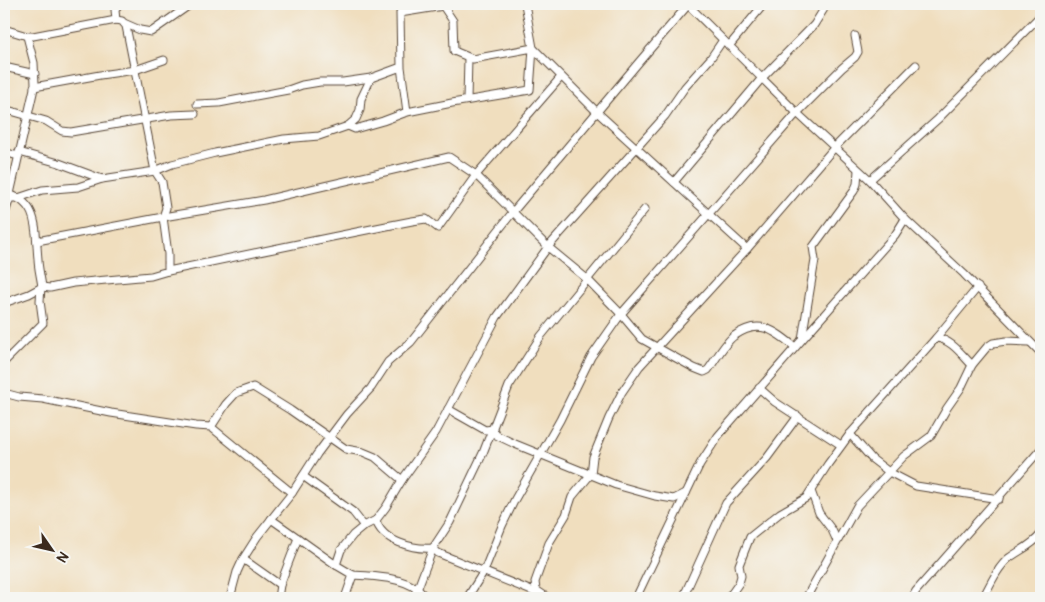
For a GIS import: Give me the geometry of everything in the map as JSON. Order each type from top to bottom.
[{"type":"street","points":[[116,20],[115,10],[119,4]]},
{"type":"street","points":[[4,29],[27,36],[116,20],[140,30],[151,32],[191,4]]},
{"type":"street","points":[[407,112],[402,67],[400,13],[445,4],[453,21],[454,51],[468,58],[473,59],[533,48]]},
{"type":"street","points":[[348,126],[355,129],[407,112],[530,90],[533,48],[525,4]]},
{"type":"street","points":[[729,46],[764,4]]},
{"type":"street","points":[[674,182],[762,78],[814,25],[827,4]]},
{"type":"street","points":[[230,598],[237,572],[257,536],[292,493],[329,438],[371,388],[388,362],[411,342],[512,213],[688,5],[797,113],[870,180],[905,219],[978,287],[1041,353]]},
{"type":"street","points":[[870,180],[938,119],[1041,15]]},
{"type":"street","points":[[124,23],[146,120],[155,171],[162,182],[166,208],[163,217],[168,254],[168,271]]},
{"type":"street","points":[[4,362],[43,323],[36,222],[29,209],[18,198],[7,193],[28,115],[36,74],[27,36]]},
{"type":"street","points":[[467,598],[484,571],[502,526],[540,453],[560,420],[591,357],[622,314],[797,113],[855,57],[858,52],[855,36]]},
{"type":"street","points":[[336,565],[340,550],[364,526],[376,520],[436,432],[497,317],[548,247],[666,116],[685,87],[710,59],[723,40]]},
{"type":"street","points":[[533,48],[596,112],[747,249]]},
{"type":"street","points":[[467,100],[468,58]]},
{"type":"street","points":[[34,87],[135,70],[164,60]]},
{"type":"street","points":[[545,597],[536,590],[535,582],[549,543],[566,515],[572,497],[591,474],[593,457],[601,437],[622,392],[639,367],[747,249],[834,148],[916,66]]},
{"type":"street","points":[[4,67],[36,74]]},
{"type":"street","points":[[197,104],[288,90],[320,82],[343,82],[371,78],[402,67]]},
{"type":"street","points":[[4,216],[10,198],[18,198],[42,190],[78,187],[102,179],[155,171],[172,164],[221,151],[284,139],[319,136],[348,126],[356,119],[360,110],[361,100],[371,78]]},
{"type":"street","points":[[4,303],[42,287],[50,288],[73,283],[151,276],[272,251],[322,238],[412,221],[426,219],[438,228],[476,175],[561,78]]},
{"type":"street","points":[[4,109],[46,120],[62,131],[71,132],[171,115],[195,114]]},
{"type":"street","points":[[4,152],[59,163],[102,179]]},
{"type":"street","points":[[37,241],[264,200],[449,157],[476,175],[548,247],[588,279],[622,314],[642,339],[657,348],[704,372],[708,370],[732,336],[753,327],[759,326],[778,333],[795,347]]},
{"type":"street","points":[[802,339],[815,260],[812,247],[854,191],[857,184],[858,170]]},
{"type":"street","points":[[414,598],[433,548],[450,522],[483,453],[509,386],[541,336],[645,209]]},
{"type":"street","points":[[636,598],[700,464],[718,436],[895,235],[905,219]]},
{"type":"street","points":[[726,598],[732,593],[741,576],[739,566],[750,537],[780,513],[806,498],[841,445],[936,338],[978,287]]},
{"type":"street","points":[[936,338],[943,339],[952,345],[972,365]]},
{"type":"street","points":[[806,598],[857,506],[904,456],[931,436],[961,388],[972,365],[993,343],[1030,342]]},
{"type":"street","points":[[212,427],[226,404],[236,393],[253,388],[290,410],[346,449],[363,452],[375,457],[402,480]]},
{"type":"street","points":[[759,388],[841,445]]},
{"type":"street","points":[[4,394],[43,399],[111,413],[212,427],[292,493]]},
{"type":"street","points":[[448,409],[484,430],[493,429]]},
{"type":"street","points":[[683,598],[726,503],[767,458],[798,416]]},
{"type":"street","points":[[493,429],[496,435],[616,485],[654,496],[674,499],[686,493]]},
{"type":"street","points":[[850,434],[872,459],[889,472],[916,486],[998,499]]},
{"type":"street","points":[[912,598],[916,591],[1041,449]]},
{"type":"street","points":[[303,476],[353,512],[364,526]]},
{"type":"street","points":[[811,491],[819,513],[832,530],[837,541]]},
{"type":"street","points":[[271,519],[353,575],[397,580],[418,590],[427,598]]},
{"type":"street","points":[[376,520],[382,531],[406,545],[425,549],[433,548]]},
{"type":"street","points":[[983,598],[991,581],[1008,559],[1037,540],[1041,534]]},
{"type":"street","points":[[278,598],[280,586],[298,538]]},
{"type":"street","points":[[433,548],[438,553],[545,597]]},
{"type":"street","points":[[243,559],[280,586]]},
{"type":"street","points":[[345,598],[353,575]]}]
